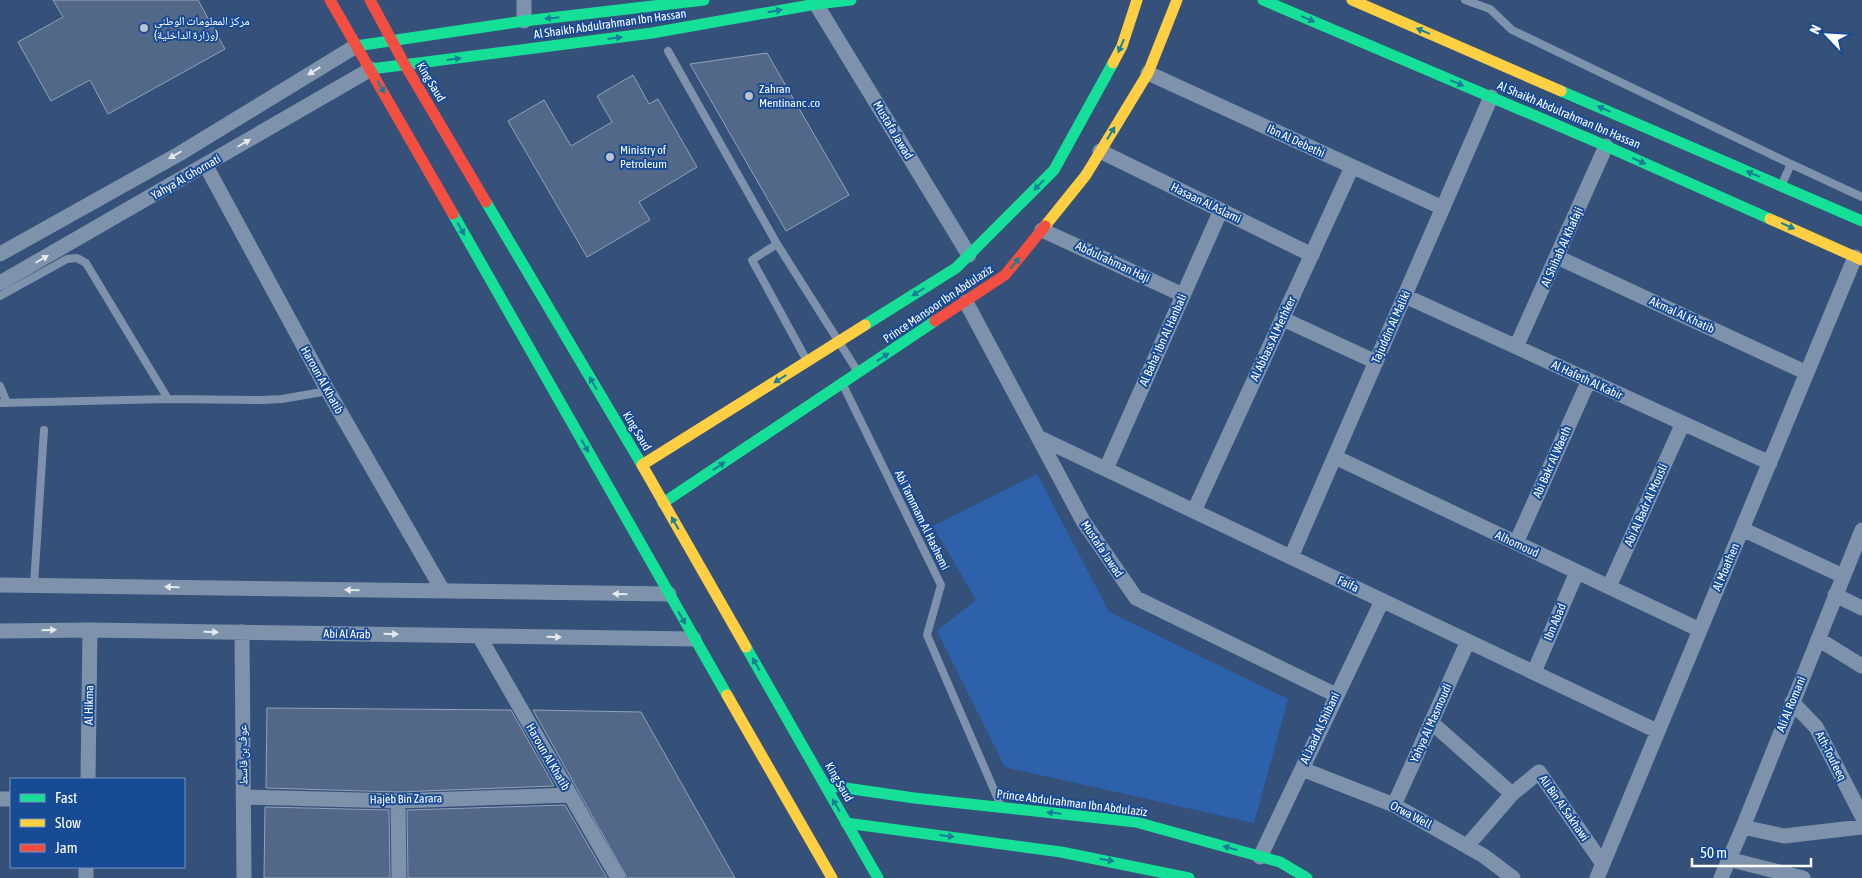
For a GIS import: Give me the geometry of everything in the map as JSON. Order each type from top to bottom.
[{"type":"street","points":[[330,0],[832,878]]},
{"type":"street","name":"King Saud","points":[[370,0],[405,65],[642,466],[878,878]]},
{"type":"street","points":[[524,0],[524,21]]},
{"type":"street","name":"Al Shaikh Abdulrahman Ibn Hassan","points":[[356,46],[524,21],[704,0]]},
{"type":"street","name":"Al Shaikh Abdulrahman Ibn Hassan","points":[[371,69],[652,33],[816,4],[851,0]]},
{"type":"street","name":"Prince Mansoor Ibn Abdulaziz","points":[[642,466],[956,268],[969,256],[1054,170],[1122,46],[1137,0]]},
{"type":"street","name":"Prince Mansoor Ibn Abdulaziz","points":[[663,503],[1006,275],[1086,176],[1148,73],[1177,0]]},
{"type":"street","name":"Al Shaikh Abdulrahman Ibn Hassan","points":[[1263,0],[1606,146],[1703,184],[1859,258]]},
{"type":"street","name":"Al Shaikh Abdulrahman Ibn Hassan","points":[[1352,0],[1712,161],[1781,186],[1862,221]]},
{"type":"street","name":"Mustafa Jawad","points":[[816,4],[969,256]]},
{"type":"street","name":"Yahya Al Ghornati","points":[[0,254],[179,154],[356,46]]},
{"type":"street","name":"Yahya Al Ghornati","points":[[0,283],[206,166],[371,69]]},
{"type":"street","name":"Ibn Al Debethi","points":[[1148,73],[1443,208]]},
{"type":"street","name":"Tajuddin Al Maliki","points":[[1291,557],[1491,97]]},
{"type":"street","name":"Al Shihab Al Khafaji","points":[[1516,347],[1606,146]]},
{"type":"street","name":"Hasaan Al Aslami","points":[[1100,151],[1312,254]]},
{"type":"street","name":"Haroun Al Khatib","points":[[206,166],[328,392],[443,591]]},
{"type":"street","name":"Al Abbass Al Methker","points":[[1194,511],[1352,167]]},
{"type":"street","name":"Al Baha' Ibn Al Hanbali","points":[[1106,469],[1221,210]]},
{"type":"street","name":"Abdulrahman Haji","points":[[1042,230],[1183,295]]},
{"type":"street","name":"Akmal Al Khatib","points":[[1557,257],[1807,373]]},
{"type":"street","name":"Al Moathen","points":[[1597,878],[1807,373],[1859,258]]},
{"type":"street","name":"Al Hafeth Al Kabir","points":[[1405,296],[1770,463]]},
{"type":"street","name":"Mustafa Jawad","points":[[966,302],[1083,521],[1136,598],[1336,695]]},
{"type":"street","points":[[1283,319],[1376,362]]},
{"type":"street","name":"Abi Bakr Al Waeth","points":[[1516,543],[1589,380]]},
{"type":"street","name":"Abi Al Badr Al Mousli","points":[[1609,586],[1683,424]]},
{"type":"street","name":"Faifa","points":[[1038,437],[1657,731]]},
{"type":"street","name":"Alhomoud","points":[[1334,457],[1700,630]]},
{"type":"street","points":[[1742,530],[1843,576]]},
{"type":"street","name":"Ali Al Romani","points":[[1720,878],[1743,827],[1862,530]]},
{"type":"street","name":"Ibn Abad","points":[[1534,672],[1577,572]]},
{"type":"street","points":[[0,585],[669,594]]},
{"type":"street","points":[[1835,595],[1862,608]]},
{"type":"street","name":"Al Jaad Al Shibani","points":[[1260,857],[1382,600]]},
{"type":"street","name":"Abi Al Arab","points":[[0,631],[90,630],[694,639]]},
{"type":"street","name":"Al Hikma","points":[[88,778],[90,630]]},
{"type":"street","name":"عوف بن قاسط","points":[[242,632],[244,878]]},
{"type":"street","name":"Haroun Al Khatib","points":[[479,636],[618,878]]},
{"type":"street","points":[[1818,639],[1862,666]]},
{"type":"street","name":"Yahya Al Masmoudi","points":[[1394,805],[1468,641]]},
{"type":"street","name":"Ath-Toufeeq","points":[[1792,702],[1816,727],[1862,816]]},
{"type":"street","points":[[1431,722],[1512,794],[1467,846]]},
{"type":"street","name":"Orwa Well","points":[[1302,769],[1394,805],[1484,856],[1513,878]]},
{"type":"street","name":"Ali Bin Al Sakhawi","points":[[1512,794],[1538,772],[1603,864]]},
{"type":"street","name":"Prince Abdulrahman Ibn Abdulaziz","points":[[825,785],[914,798],[1136,822],[1280,862],[1307,878]]},
{"type":"street","name":"Hajeb Bin Zarara","points":[[244,797],[398,800],[569,795]]},
{"type":"street","points":[[902,805],[914,798]]},
{"type":"street","points":[[398,800],[398,878]]},
{"type":"street","points":[[901,818],[904,826],[912,831]]},
{"type":"street","points":[[846,823],[1025,846],[1112,860],[1189,878]]},
{"type":"street","points":[[1743,827],[1784,836],[1862,827]]},
{"type":"street","points":[[1728,858],[1803,878]]},
{"type":"lane","points":[[1465,0],[1490,9],[1512,30],[1862,197]]},
{"type":"lane","points":[[668,51],[777,244],[840,341],[859,374]]},
{"type":"lane","points":[[1781,186],[1790,164]]},
{"type":"lane","points":[[777,244],[752,260],[807,362]]},
{"type":"lane","points":[[0,296],[67,259],[77,258],[86,262],[168,399]]},
{"type":"lane","name":"Abi Tammam Al Hashemi","points":[[843,385],[942,585],[927,635],[1002,807]]},
{"type":"lane","points":[[0,386],[3,403],[168,399],[282,399],[328,392]]},
{"type":"lane","points":[[34,585],[44,430]]},
{"type":"shaded area","points":[[1037,474],[1109,612],[1288,699],[1254,823],[1005,767],[937,631],[976,600],[933,526]]},
{"type":"building","points":[[53,0],[198,0],[225,49],[108,114],[90,80],[51,101],[18,42],[63,17]]},
{"type":"building","points":[[767,53],[849,195],[786,231],[690,64]]},
{"type":"building","name":"Ministry of Petroleum","points":[[633,75],[649,104],[658,99],[697,167],[639,202],[650,220],[587,257],[508,121],[544,100],[571,146],[612,122],[597,96]]},
{"type":"building","points":[[267,708],[511,710],[554,786],[398,792],[266,788]]},
{"type":"building","points":[[533,710],[641,712],[735,878],[627,878]]},
{"type":"building","points":[[565,805],[607,878],[408,878],[407,810]]},
{"type":"building","points":[[265,807],[389,810],[390,878],[264,878]]},
{"type":"traffic: fast","points":[[356,46],[524,21],[704,0]]},
{"type":"traffic: fast","points":[[371,69],[652,33],[816,4],[851,0]]},
{"type":"traffic: fast","points":[[1263,0],[1606,146],[1770,219]]},
{"type":"traffic: fast","points":[[865,325],[956,268],[1054,170],[1113,63]]},
{"type":"traffic: fast","points":[[1561,91],[1862,221]]},
{"type":"traffic: fast","points":[[486,202],[642,465]]},
{"type":"traffic: fast","points":[[453,214],[727,695]]},
{"type":"traffic: fast","points":[[663,503],[935,321]]},
{"type":"traffic: fast","points":[[746,647],[878,878]]},
{"type":"traffic: fast","points":[[825,785],[914,798],[1136,822],[1280,862],[1307,878]]},
{"type":"traffic: fast","points":[[846,823],[1061,852],[1189,878]]},
{"type":"traffic: slow","points":[[1113,63],[1122,46],[1137,0]]},
{"type":"traffic: slow","points":[[1045,226],[1086,175],[1148,73],[1177,0]]},
{"type":"traffic: slow","points":[[1352,0],[1561,91]]},
{"type":"traffic: slow","points":[[1770,219],[1862,260]]},
{"type":"traffic: slow","points":[[642,465],[865,325]]},
{"type":"traffic: slow","points":[[642,465],[746,647]]},
{"type":"traffic: slow","points":[[727,695],[832,878]]},
{"type":"traffic: jam","points":[[330,0],[453,214]]},
{"type":"traffic: jam","points":[[370,0],[405,65],[486,202]]},
{"type":"traffic: jam","points":[[935,321],[1005,275],[1045,226]]},
{"type":"place","name":"مركز المعلومات الوطني (وزارة الداخلية)","points":[[144,28]]},
{"type":"place","name":"Zahran Mentinanc .co","points":[[749,96]]},
{"type":"place","name":"Ministry of Petroleum","points":[[610,157]]}]
